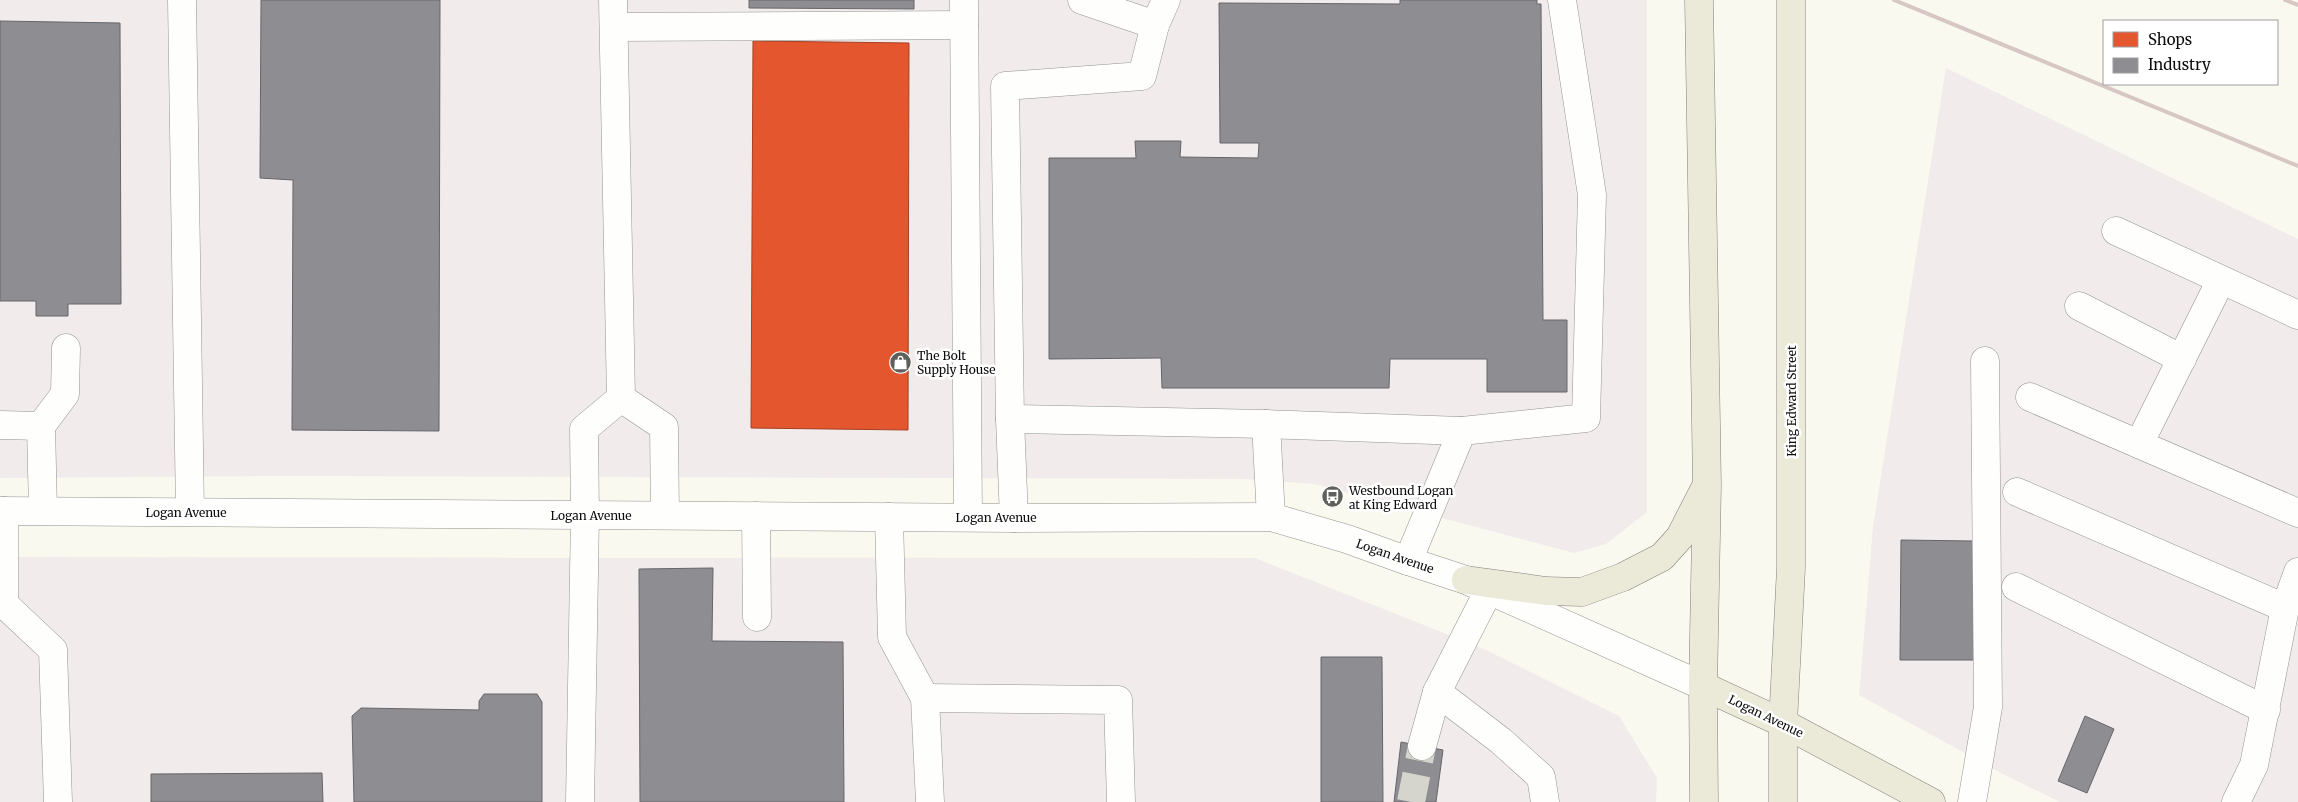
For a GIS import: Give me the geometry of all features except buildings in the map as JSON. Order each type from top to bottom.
[{"type":"main road","points":[[1699,0],[1707,485],[1703,686],[1704,802]]},
{"type":"main road","name":"King Edward Street","points":[[1783,802],[1783,723],[1791,568],[1791,0]]},
{"type":"main road","points":[[1477,585],[1582,592],[1623,577],[1662,557],[1680,537],[1707,485]]},
{"type":"main road","name":"Logan Avenue","points":[[1703,686],[1783,723],[1931,802]]},
{"type":"main road","points":[[1885,802],[1900,802]]},
{"type":"street","points":[[182,0],[190,512]]},
{"type":"street","points":[[613,0],[621,398]]},
{"type":"street","points":[[1082,0],[1155,25]]},
{"type":"street","points":[[1014,518],[1010,419],[1005,86],[1142,76],[1155,25],[1166,0]]},
{"type":"street","points":[[1010,419],[1462,430],[1586,418],[1592,195],[1562,0]]},
{"type":"street","points":[[614,27],[964,12],[968,517]]},
{"type":"street","points":[[2116,231],[2298,314]]},
{"type":"street","points":[[2139,444],[2221,280]]},
{"type":"street","points":[[2079,306],[2182,359]]},
{"type":"street","points":[[43,511],[41,426],[66,394],[66,348]]},
{"type":"street","points":[[1972,802],[1988,707],[1985,361]]},
{"type":"street","points":[[2030,397],[2298,513]]},
{"type":"street","points":[[580,802],[585,515],[584,429],[621,398]]},
{"type":"street","points":[[621,398],[664,427],[665,515]]},
{"type":"street","points":[[1266,424],[1271,517]]},
{"type":"street","points":[[0,426],[41,426]]},
{"type":"street","points":[[1408,562],[1462,430]]},
{"type":"street","points":[[2017,492],[2285,608]]},
{"type":"street","points":[[2,511],[2,604],[53,650],[58,802]]},
{"type":"street","name":"Logan Avenue","points":[[2,511],[1014,518],[1271,517],[1347,539],[1477,585],[1703,686]]},
{"type":"street","points":[[756,516],[757,617]]},
{"type":"street","points":[[889,516],[892,637],[925,698],[930,802]]},
{"type":"street","points":[[2236,802],[2254,765],[2285,608],[2298,572]]},
{"type":"street","points":[[1422,746],[1437,692],[1477,585]]},
{"type":"street","points":[[2016,586],[2266,710]]},
{"type":"street","points":[[1437,692],[1501,741],[1541,777],[1545,802]]},
{"type":"street","points":[[925,698],[1118,700],[1121,802]]},
{"type":"shaded area","points":[[0,0],[1647,0],[1647,512],[1606,544],[1574,553],[1314,484],[1244,479],[285,476],[0,478]]},
{"type":"shaded area","points":[[1946,68],[2298,239],[2298,802],[2060,802],[1999,772],[1859,695],[1873,526]]},
{"type":"shaded area","points":[[0,557],[1255,558],[1482,648],[1619,716],[1657,778],[1656,802],[0,802]]},
{"type":"tunnel","points":[[1411,802],[1422,746]]},
{"type":"railway","points":[[1894,0],[2298,166]]},
{"type":"railway","points":[[2285,0],[2298,5]]},
{"type":"place","name":"The Bolt Supply House","points":[[901,362]]},
{"type":"place","name":"Westbound Logan at King Edward","points":[[1333,497]]}]
